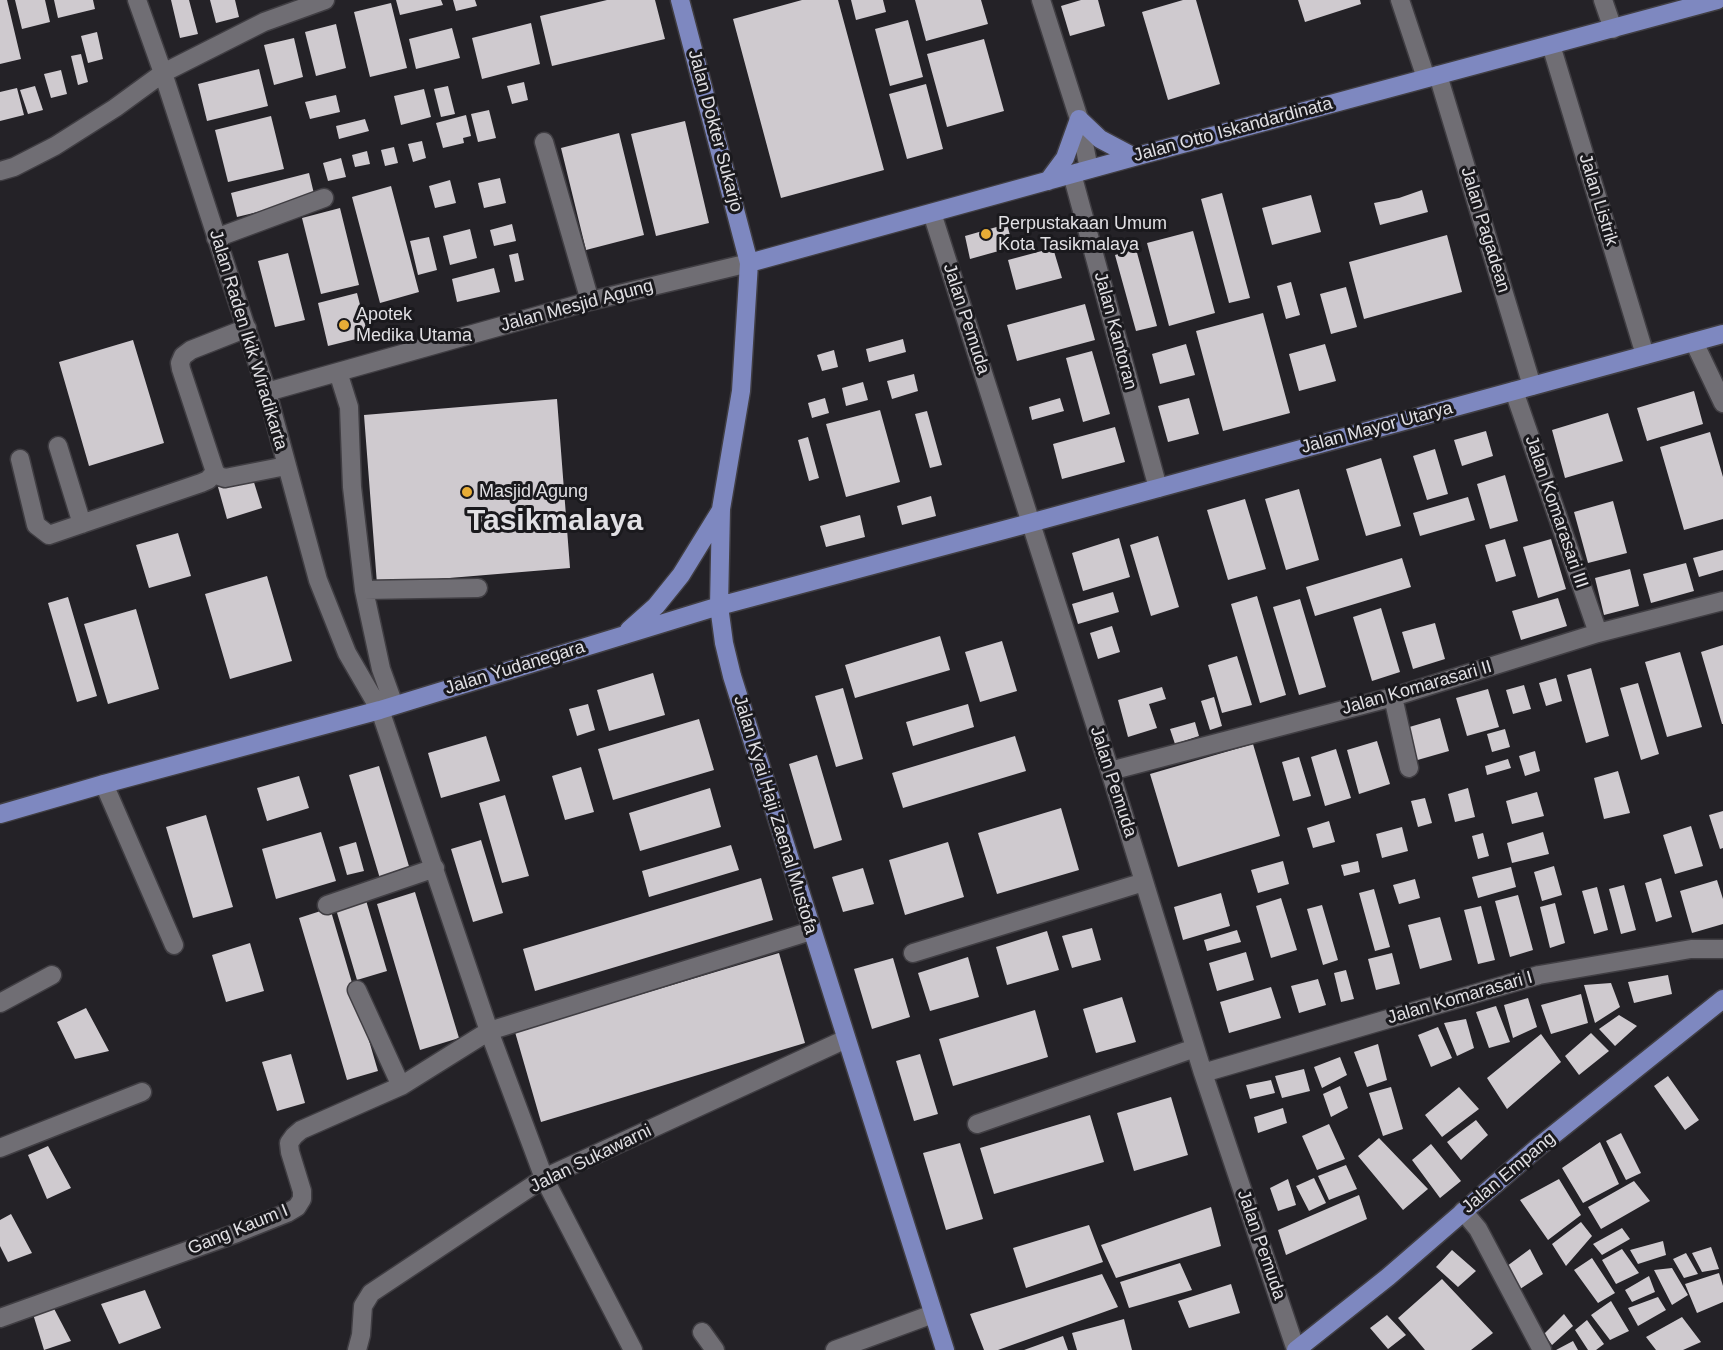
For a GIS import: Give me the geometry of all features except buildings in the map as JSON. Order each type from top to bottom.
[{"type":"main road","name":"Jalan Dokter Sukarjo","points":[[680,0],[749,263]]},
{"type":"main road","name":"Jalan Otto Iskandardinata","points":[[749,263],[1717,0]]},
{"type":"main road","points":[[1048,181],[1065,158],[1079,119],[1100,139],[1134,157]]},
{"type":"main road","name":"Jalan Kyai Haji Zaenal Mustofa","points":[[749,263],[741,391],[721,509],[718,606],[732,676],[945,1350]]},
{"type":"main road","name":"Jalan Mayor Utarya","points":[[1030,523],[1723,334]]},
{"type":"main road","points":[[626,633],[656,606],[681,575],[721,509]]},
{"type":"main road","name":"Jalan Yudanegara","points":[[0,814],[104,783],[387,707],[718,606],[1030,523]]},
{"type":"main road","name":"Jalan Empang","points":[[1296,1350],[1388,1277],[1537,1148],[1723,999]]},
{"type":"street","name":"Jalan Raden Ikik Wiradikarta","points":[[137,0],[164,73],[267,392],[318,580],[347,653],[387,707]]},
{"type":"street","points":[[0,171],[14,167],[62,142],[164,73],[264,22],[325,0]]},
{"type":"street","name":"Jalan Kantoran","points":[[1041,0],[1079,119],[1081,171],[1158,488]]},
{"type":"street","name":"Jalan Pagadean","points":[[1400,0],[1432,76],[1532,386]]},
{"type":"street","points":[[1603,0],[1612,28]]},
{"type":"street","name":"Jalan Listrik","points":[[1551,45],[1645,355]]},
{"type":"street","points":[[544,142],[590,301]]},
{"type":"street","points":[[216,238],[324,198]]},
{"type":"street","name":"Jalan Pemuda","points":[[932,213],[1110,771],[1203,1073],[1296,1350]]},
{"type":"street","name":"Jalan Mesjid Agung","points":[[267,392],[590,301],[749,263]]},
{"type":"street","points":[[247,328],[191,350],[183,356],[180,363],[181,369],[215,472],[219,476],[225,478],[286,466]]},
{"type":"street","points":[[1694,342],[1723,403]]},
{"type":"street","points":[[338,372],[350,407],[352,487],[364,591],[387,707],[435,868],[489,1031],[544,1178],[633,1350]]},
{"type":"street","name":"Jalan Komarasari III","points":[[1514,391],[1598,633]]},
{"type":"street","points":[[58,446],[82,524]]},
{"type":"street","points":[[20,459],[36,525],[42,532],[49,535],[201,483],[215,472]]},
{"type":"street","points":[[364,591],[478,588]]},
{"type":"street","name":"Jalan Komarasari II","points":[[1110,771],[1393,697],[1598,633],[1723,601]]},
{"type":"street","points":[[1393,697],[1409,768]]},
{"type":"street","points":[[104,783],[174,945]]},
{"type":"street","points":[[327,905],[435,868]]},
{"type":"street","points":[[913,953],[1144,882]]},
{"type":"street","name":"Gang Kaum I","points":[[0,1318],[287,1213],[297,1207],[302,1199],[302,1191],[290,1152],[289,1143],[294,1136],[301,1130],[401,1086],[489,1031],[812,931]]},
{"type":"street","name":"Jalan Komarasari I","points":[[1203,1073],[1539,975],[1691,950],[1723,949]]},
{"type":"street","points":[[0,1003],[52,975]]},
{"type":"street","points":[[357,990],[401,1086]]},
{"type":"street","name":"Jalan Sukawarni","points":[[357,1350],[361,1335],[363,1306],[371,1293],[544,1178],[846,1039]]},
{"type":"street","points":[[977,1124],[1195,1048]]},
{"type":"street","points":[[0,1148],[142,1092]]},
{"type":"street","points":[[1463,1211],[1478,1229],[1542,1350]]},
{"type":"street","points":[[835,1350],[933,1314]]},
{"type":"street","points":[[702,1332],[715,1350]]},
{"type":"place","name":"Perpustakaan Umum Kota Tasikmalaya","points":[[986,234]]},
{"type":"place","name":"Apotek Medika Utama","points":[[344,325]]},
{"type":"place","name":"Masjid Agung","points":[[467,492]]},
{"type":"district","name":"Tasikmalaya","points":[[555,522]]}]
